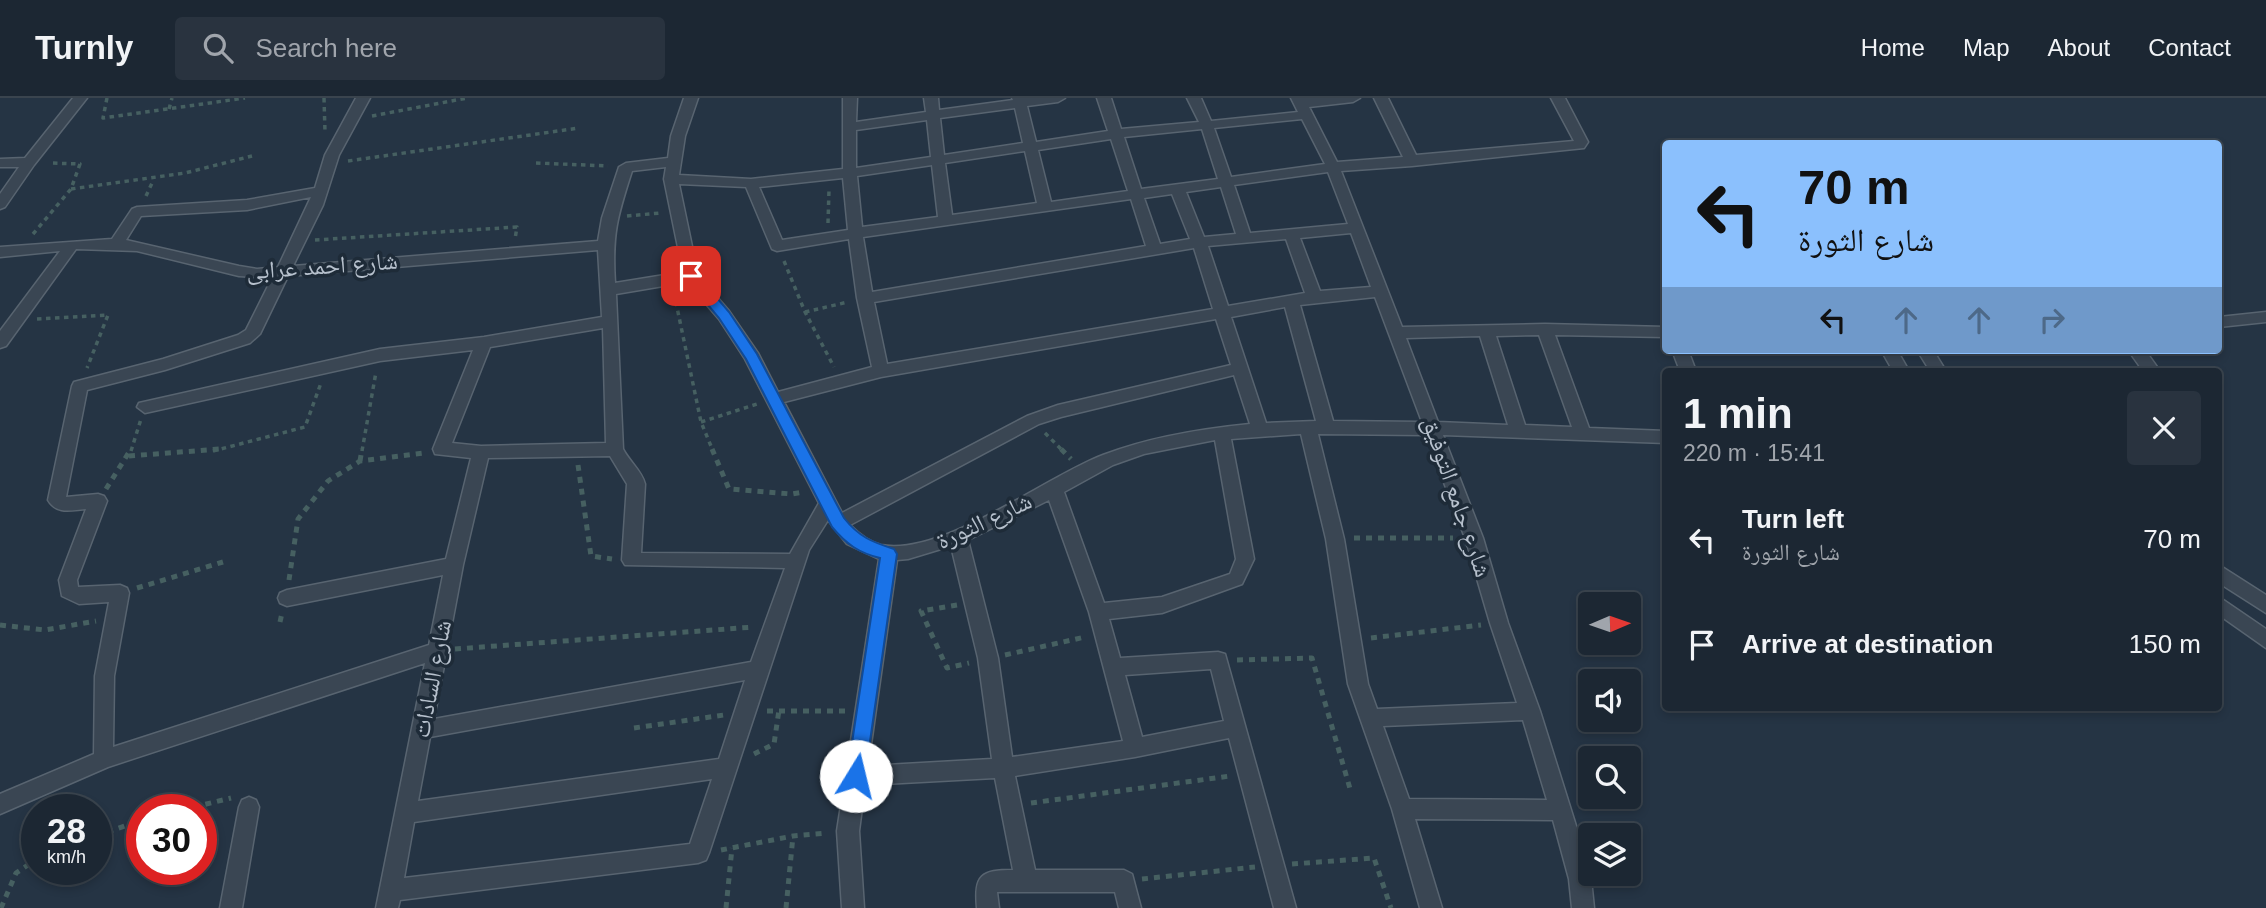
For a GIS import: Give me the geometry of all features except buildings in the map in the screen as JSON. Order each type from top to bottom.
[{"type":"street","points":[[0,204],[29,162],[80,98]]},
{"type":"street","points":[[104,760],[100,715],[113,618],[120,593],[74,596],[67,586],[97,501],[62,505],[57,500],[80,386],[165,364],[249,337],[316,205],[330,164],[363,98]]},
{"type":"street","points":[[691,98],[677,136],[672,171],[677,211],[691,276],[731,326],[774,399],[838,523],[850,537],[867,548],[888,554],[848,831],[853,908]]},
{"type":"street","points":[[850,98],[850,173],[856,233],[865,298],[881,371]]},
{"type":"street","points":[[931,98],[945,220]]},
{"type":"street","points":[[848,127],[932,117],[1019,100],[1058,98]]},
{"type":"street","points":[[1104,98],[1154,249]]},
{"type":"street","points":[[1195,98],[1245,238]]},
{"type":"street","points":[[796,561],[631,560],[636,484],[615,449],[605,245],[609,218],[626,167],[751,183],[850,173],[1031,145],[1206,123],[1353,98]]},
{"type":"street","points":[[1381,98],[1412,162]]},
{"type":"street","points":[[751,183],[778,247],[945,220],[1138,196],[1333,167],[1579,145],[1581,142],[1559,98]]},
{"type":"street","points":[[1019,100],[1045,208]]},
{"type":"street","name":"شارع جامع التوفيق","points":[[1302,106],[1333,167],[1474,538],[1499,623],[1530,711],[1580,879],[1583,908]]},
{"type":"street","points":[[0,163],[29,162]]},
{"type":"street","points":[[1178,190],[1199,242],[1260,429]]},
{"type":"street","points":[[117,243],[137,212],[247,205],[320,191]]},
{"type":"street","points":[[865,298],[1199,242],[1357,228]]},
{"type":"street","points":[[1292,235],[1314,297]]},
{"type":"street","name":"شارع احمد عرابى","points":[[0,253],[117,243],[165,251],[233,272],[283,273],[605,245]]},
{"type":"street","points":[[0,342],[71,246]]},
{"type":"street","points":[[607,290],[691,276]]},
{"type":"street","points":[[774,399],[881,371],[1222,311],[1381,290]]},
{"type":"street","points":[[1291,301],[1326,426]]},
{"type":"street","points":[[2222,322],[2266,317]]},
{"type":"street","points":[[145,407],[380,355],[484,343],[610,321]]},
{"type":"street","points":[[1398,333],[1545,329],[1662,332]]},
{"type":"street","points":[[1545,329],[1583,434]]},
{"type":"street","points":[[1486,330],[1518,431]]},
{"type":"street","points":[[484,343],[441,449],[481,452],[615,449]]},
{"type":"street","points":[[2139,354],[2150,368]]},
{"type":"street","points":[[838,523],[1033,420],[1058,411],[1241,368]]},
{"type":"street","name":"شارع الثورة","points":[[888,554],[920,550],[958,537],[1083,472],[1132,451],[1260,429],[1326,426],[1662,437]]},
{"type":"street","points":[[1308,427],[1335,538],[1356,676],[1402,809],[1431,908]]},
{"type":"street","points":[[1098,612],[1162,605],[1236,579],[1245,559],[1222,435]]},
{"type":"street","name":"شارع السادات","points":[[389,899],[454,565],[481,452]]},
{"type":"street","points":[[1054,489],[1098,612],[1135,748]]},
{"type":"street","points":[[389,899],[698,853],[758,668],[796,561],[824,496]]},
{"type":"street","points":[[958,537],[988,658],[1009,806],[1026,880]]},
{"type":"street","points":[[287,598],[454,565]]},
{"type":"street","points":[[2222,575],[2266,605]]},
{"type":"street","points":[[2222,607],[2266,640]]},
{"type":"street","points":[[0,804],[104,760],[437,651]]},
{"type":"street","points":[[1113,667],[1218,660],[1285,908]]},
{"type":"street","points":[[422,730],[758,668]]},
{"type":"street","points":[[1370,718],[1530,711]]},
{"type":"street","points":[[856,776],[1004,768],[1135,748],[1237,727]]},
{"type":"street","points":[[405,813],[728,767]]},
{"type":"street","points":[[231,908],[249,807]]},
{"type":"street","points":[[1402,809],[1559,810]]},
{"type":"street","points":[[988,908],[986,888],[992,881],[1026,880],[1124,881],[1130,908]]},
{"type":"path","points":[[107,98],[103,118],[245,98]]},
{"type":"path","points":[[169,109],[172,98]]},
{"type":"path","points":[[323,125],[324,98]]},
{"type":"path","points":[[352,119],[467,98]]},
{"type":"path","points":[[330,164],[579,128]]},
{"type":"path","points":[[71,189],[178,176],[252,156]]},
{"type":"path","points":[[19,251],[71,189],[80,164],[29,162]]},
{"type":"path","points":[[536,163],[626,167]]},
{"type":"path","points":[[828,238],[830,174]]},
{"type":"path","points":[[609,218],[677,211]]},
{"type":"path","points":[[297,242],[517,227],[512,251]]},
{"type":"path","points":[[778,247],[805,312],[843,383]]},
{"type":"path","points":[[671,279],[701,422],[729,489],[824,496]]},
{"type":"path","points":[[805,312],[865,298]]},
{"type":"path","points":[[15,321],[108,315],[80,386]]},
{"type":"path","points":[[360,461],[380,355]]},
{"type":"path","points":[[129,456],[213,452],[305,427],[327,365]]},
{"type":"path","points":[[701,422],[774,399]]},
{"type":"path","points":[[97,501],[129,456],[145,407]]},
{"type":"path","points":[[1033,420],[1083,472]]},
{"type":"path","points":[[287,598],[298,519],[328,481],[360,461],[441,449]]},
{"type":"path","points":[[576,450],[591,556],[631,560]]},
{"type":"path","points":[[1335,538],[1474,538]]},
{"type":"path","points":[[120,593],[223,562]]},
{"type":"path","points":[[975,602],[921,611],[947,668],[1103,633]]},
{"type":"path","points":[[0,625],[45,630],[113,618]]},
{"type":"path","points":[[1350,640],[1499,623]]},
{"type":"path","points":[[437,651],[773,626]]},
{"type":"path","points":[[1218,660],[1312,658],[1351,792]]},
{"type":"path","points":[[728,767],[774,744],[779,710]]},
{"type":"path","points":[[634,729],[744,712],[866,711]]},
{"type":"path","points":[[1009,806],[1250,773]]},
{"type":"path","points":[[217,801],[236,797],[248,799],[249,807]]},
{"type":"path","points":[[726,908],[733,848],[793,836],[848,831]]},
{"type":"path","points":[[786,908],[793,836]]},
{"type":"path","points":[[1124,881],[1374,858],[1391,908]]},
{"type":"path","points":[[1,908],[13,875],[21,867]]},
{"type":"route","points":[[691,276],[724,315],[752,357],[838,523],[850,537],[867,548],[888,554],[856,776]]}]
